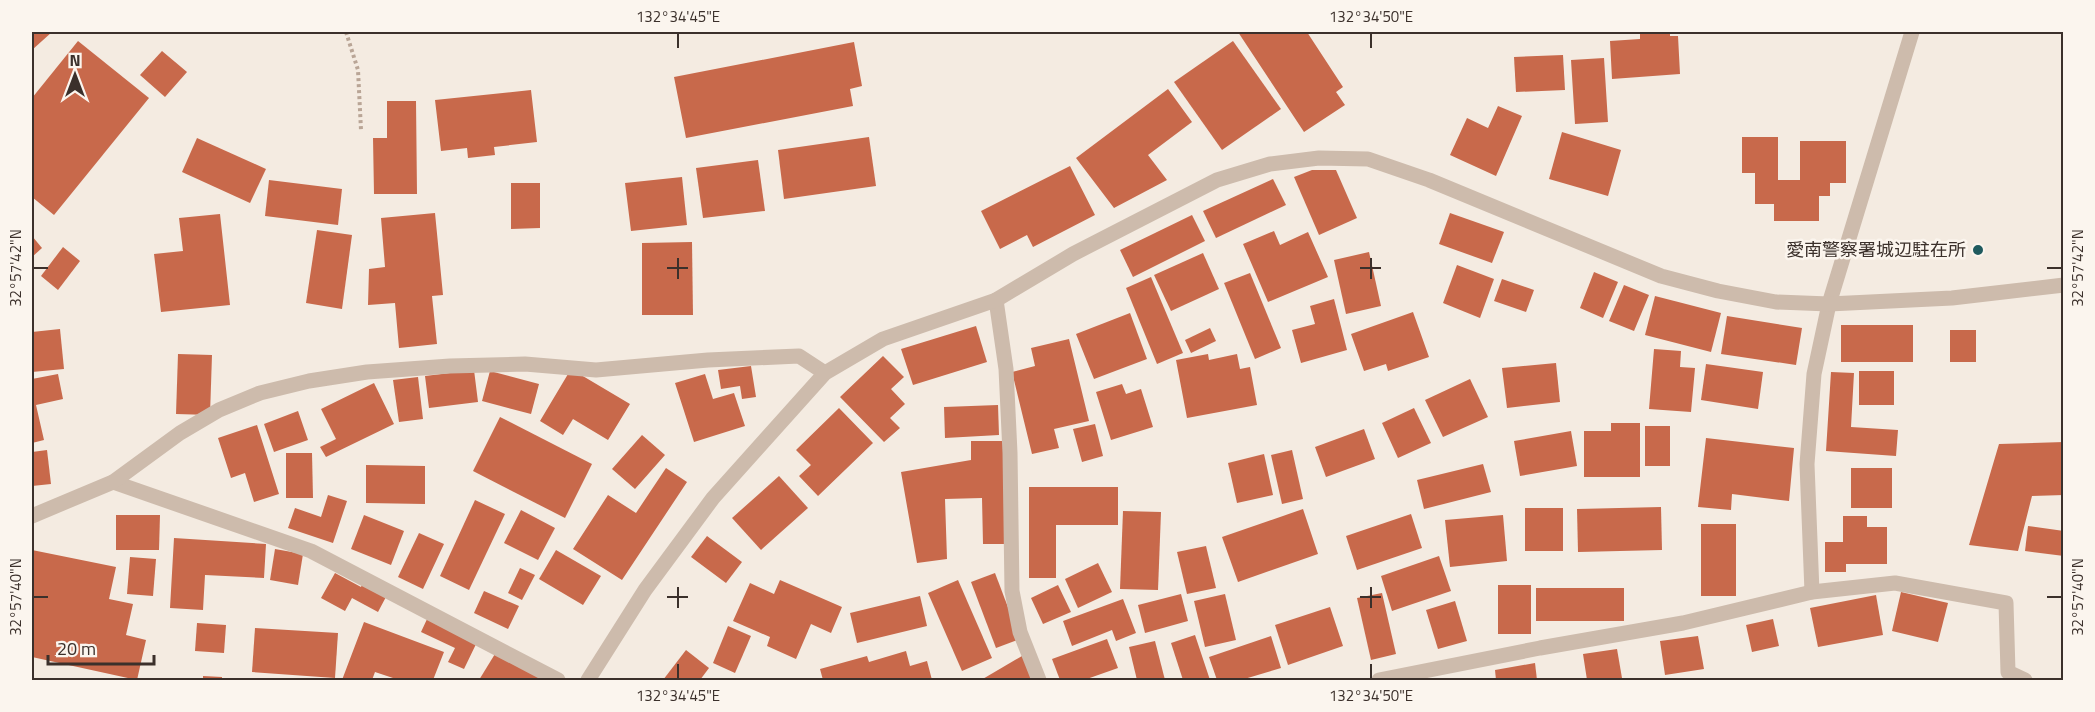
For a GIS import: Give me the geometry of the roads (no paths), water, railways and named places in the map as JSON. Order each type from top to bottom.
[{"type":"street","points":[[1812,592],[1807,464],[1814,374],[1828,304],[1912,32]]},
{"type":"street","points":[[588,681],[645,590],[713,498],[825,373],[883,339],[996,300],[1073,254],[1217,180],[1270,164],[1318,158],[1368,159],[1429,180],[1661,276],[1718,291],[1776,302],[1828,304],[1952,298],[2064,285]]},
{"type":"street","points":[[996,300],[1006,369],[1012,591],[1020,632],[1039,681]]},
{"type":"street","points":[[32,516],[113,482],[180,432],[219,410],[260,393],[332,377],[450,366],[525,364],[596,370],[708,360],[799,356],[825,373]]},
{"type":"street","points":[[113,482],[311,551],[558,681]]},
{"type":"street","points":[[1379,681],[1683,622],[1812,592],[1895,583],[2006,603],[2008,672],[2025,681]]},
{"type":"place","name":"愛南警察署城辺駐在所","points":[[1978,250]]}]
